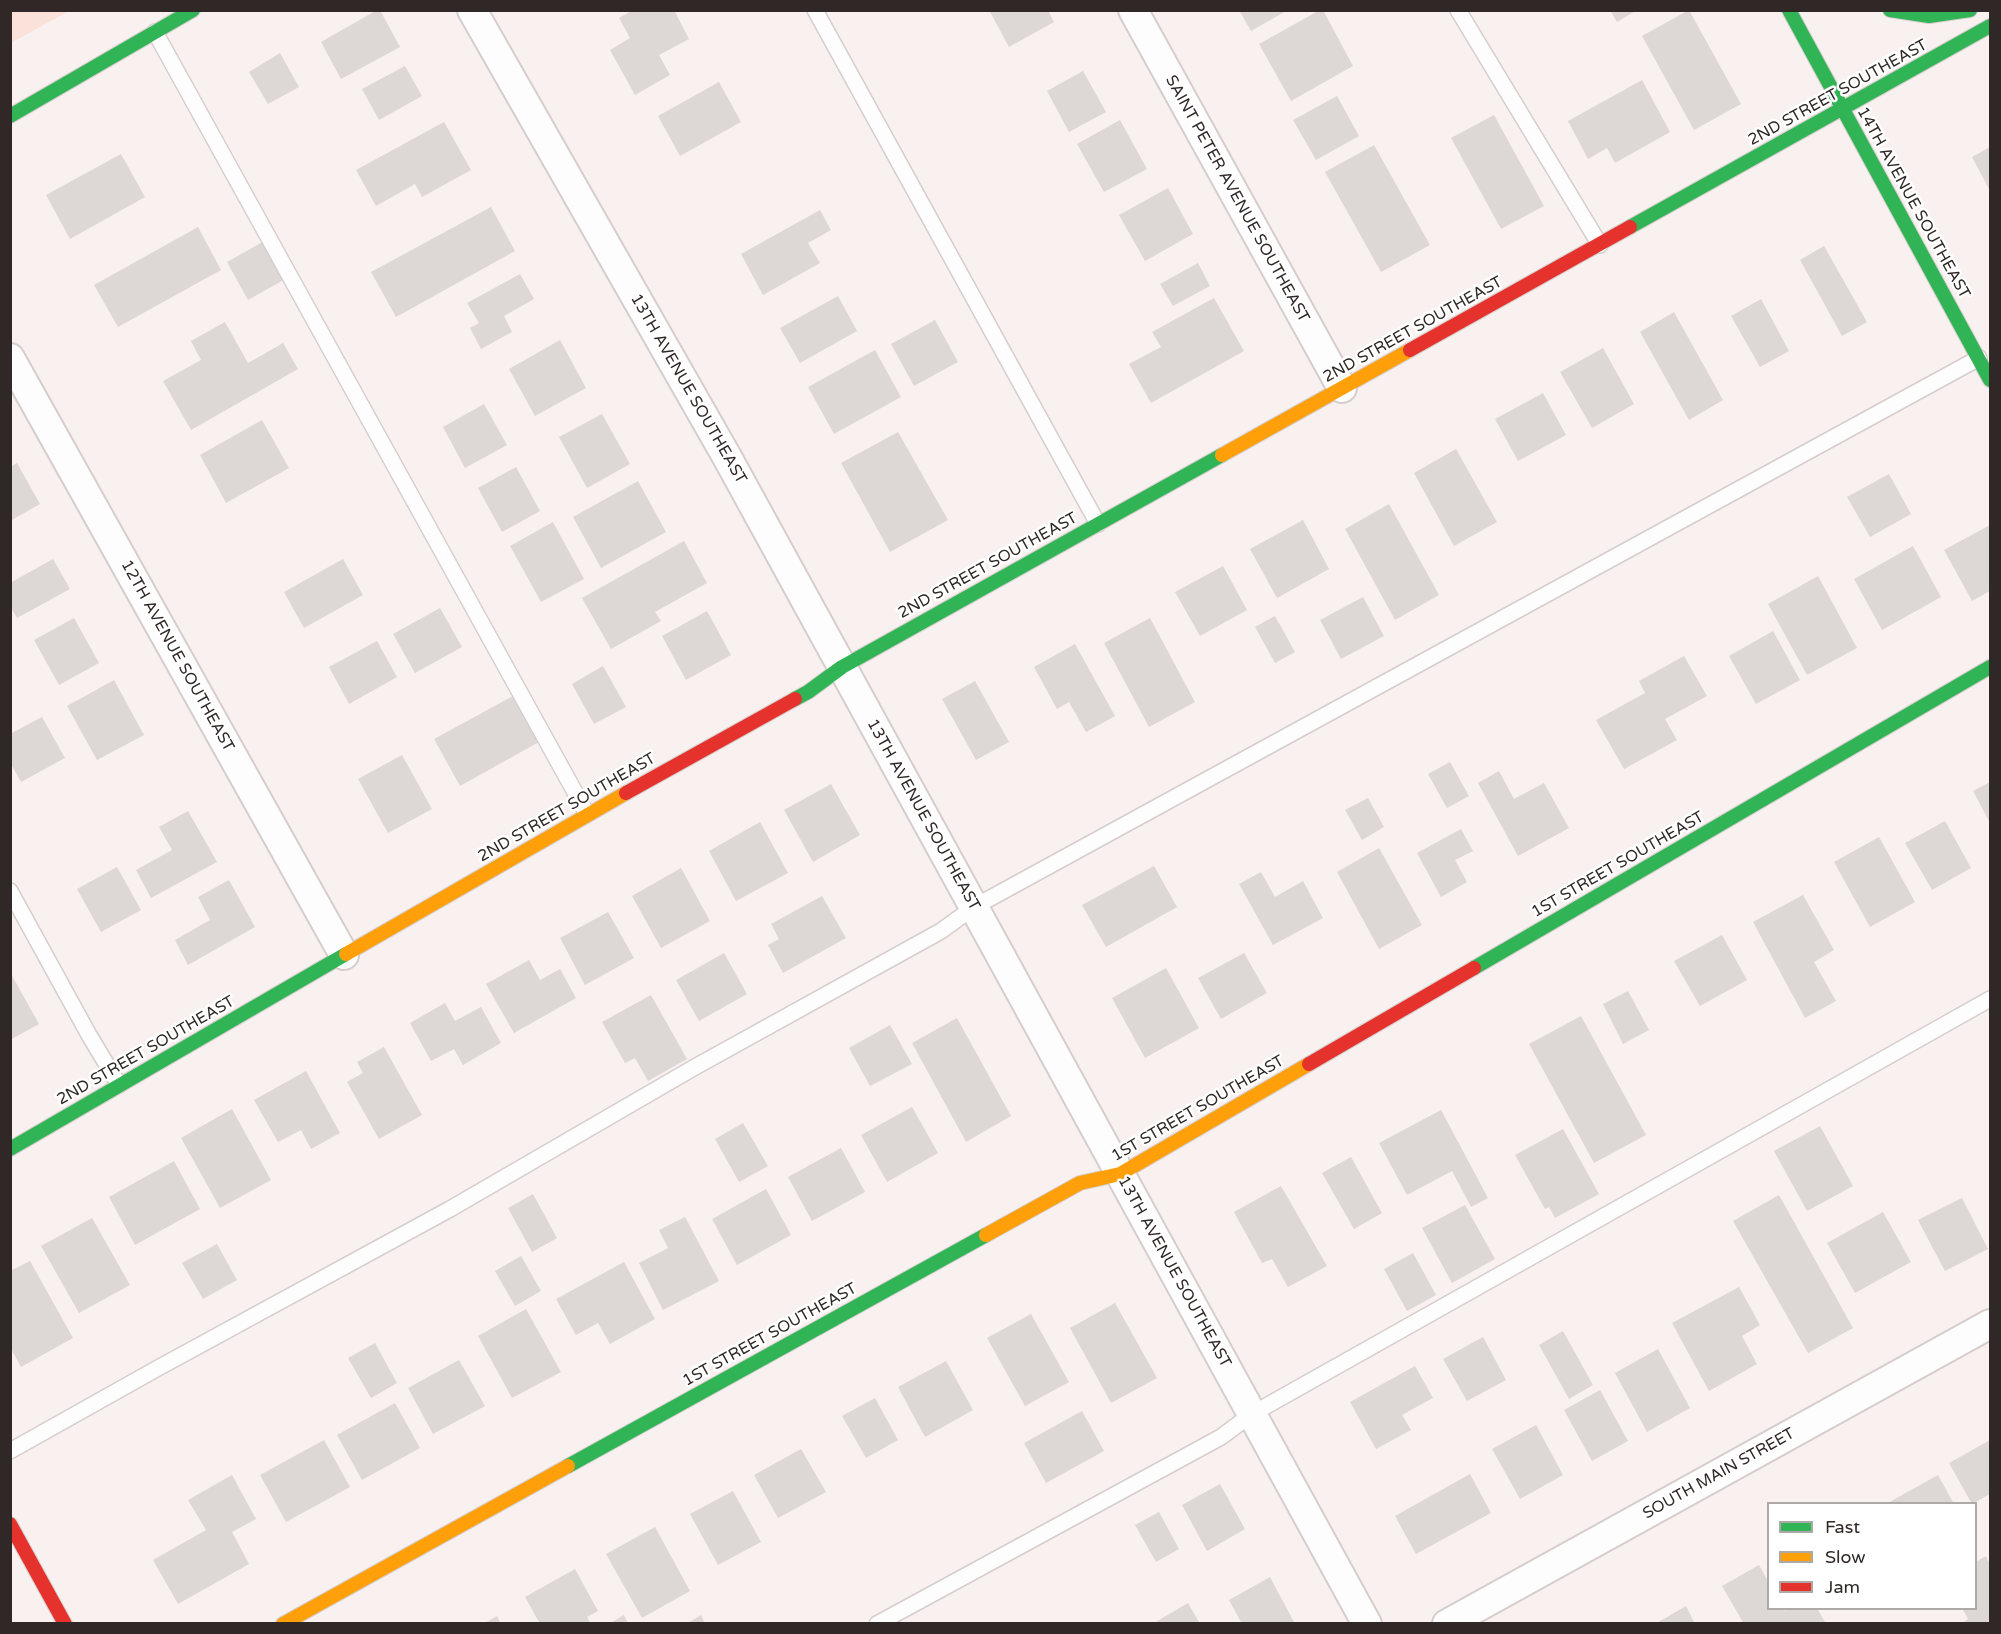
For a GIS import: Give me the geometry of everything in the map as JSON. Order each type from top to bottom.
[{"type":"street","points":[[10,116],[193,10]]},
{"type":"street","name":"13TH AVENUE SOUTHEAST","points":[[472,10],[727,457],[1367,1623]]},
{"type":"street","name":"SAINT PETER AVENUE SOUTHEAST","points":[[1133,10],[1342,388]]},
{"type":"street","name":"14TH AVENUE SOUTHEAST","points":[[1789,10],[1990,380]]},
{"type":"street","points":[[1890,10],[1929,16],[1970,10]]},
{"type":"street","name":"2ND STREET SOUTHEAST","points":[[10,1149],[587,814],[808,692],[842,667],[1990,26]]},
{"type":"street","name":"12TH AVENUE SOUTHEAST","points":[[10,358],[344,954]]},
{"type":"street","name":"1ST STREET SOUTHEAST","points":[[283,1623],[1080,1183],[1120,1174],[1990,667]]},
{"type":"street","name":"SOUTH MAIN STREET","points":[[1447,1623],[1990,1324]]},
{"type":"street","points":[[10,1524],[65,1623]]},
{"type":"lane","points":[[815,10],[1098,524]]},
{"type":"lane","points":[[1458,10],[1600,245]]},
{"type":"lane","points":[[155,32],[587,814]]},
{"type":"lane","points":[[10,1451],[450,1209],[695,1067],[941,931],[974,907],[1979,358]]},
{"type":"lane","points":[[10,891],[119,1086]]},
{"type":"lane","points":[[878,1623],[1221,1437],[1252,1414],[1990,999]]},
{"type":"shaded area","points":[[11,10],[69,10],[69,11],[11,43]]},
{"type":"building","points":[[380,10],[400,47],[341,79],[321,42]]},
{"type":"building","points":[[633,10],[674,10],[689,39],[659,55],[670,75],[635,95],[610,50],[630,38],[619,18]]},
{"type":"building","points":[[992,10],[1048,10],[1054,22],[1009,47],[990,12]]},
{"type":"building","points":[[1239,10],[1288,10],[1251,31]]},
{"type":"building","points":[[1323,10],[1353,66],[1291,101],[1259,44]]},
{"type":"building","points":[[1610,10],[1637,10],[1617,22]]},
{"type":"building","points":[[1689,10],[1741,104],[1694,130],[1642,36]]},
{"type":"building","points":[[280,53],[299,87],[268,104],[249,72]]},
{"type":"building","points":[[405,66],[422,96],[379,120],[362,89]]},
{"type":"building","points":[[1083,71],[1106,112],[1069,132],[1047,91]]},
{"type":"building","points":[[1642,80],[1670,132],[1615,163],[1607,148],[1588,159],[1568,121]]},
{"type":"building","points":[[719,82],[741,122],[680,156],[658,116]]},
{"type":"building","points":[[1337,96],[1359,136],[1316,160],[1293,120]]},
{"type":"building","points":[[1494,115],[1544,206],[1501,229],[1451,138]]},
{"type":"building","points":[[1120,120],[1147,169],[1104,192],[1077,144]]},
{"type":"building","points":[[444,122],[471,170],[422,197],[415,184],[376,206],[356,170]]},
{"type":"building","points":[[1374,145],[1430,245],[1381,272],[1325,172]]},
{"type":"building","points":[[1990,147],[1990,191],[1972,157]]},
{"type":"building","points":[[121,154],[145,197],[70,239],[46,195]]},
{"type":"building","points":[[1168,188],[1193,234],[1145,261],[1119,215]]},
{"type":"building","points":[[491,207],[515,251],[396,317],[371,272]]},
{"type":"building","points":[[820,210],[831,230],[808,243],[820,263],[763,295],[741,254]]},
{"type":"building","points":[[198,227],[221,270],[118,327],[94,285]]},
{"type":"building","points":[[266,240],[287,278],[248,300],[227,262]]},
{"type":"building","points":[[1824,246],[1867,322],[1842,336],[1800,260]]},
{"type":"building","points":[[1198,263],[1210,286],[1173,306],[1160,284]]},
{"type":"building","points":[[520,274],[534,299],[504,316],[512,332],[481,349],[470,328],[479,323],[467,303]]},
{"type":"building","points":[[838,296],[857,331],[800,363],[780,328]]},
{"type":"building","points":[[1214,298],[1244,351],[1151,403],[1129,364],[1161,347],[1152,332]]},
{"type":"building","points":[[1761,299],[1789,351],[1760,367],[1731,316]]},
{"type":"building","points":[[1674,312],[1723,400],[1689,420],[1640,332]]},
{"type":"building","points":[[935,320],[958,362],[914,386],[891,344]]},
{"type":"building","points":[[225,322],[248,363],[283,343],[298,369],[191,430],[163,381],[201,360],[191,341]]},
{"type":"building","points":[[560,340],[586,388],[535,416],[509,369]]},
{"type":"building","points":[[1603,348],[1634,404],[1592,428],[1560,372]]},
{"type":"building","points":[[875,350],[901,397],[834,434],[808,387]]},
{"type":"building","points":[[1543,393],[1566,435],[1518,461],[1495,419]]},
{"type":"building","points":[[484,404],[507,445],[465,468],[443,427]]},
{"type":"building","points":[[602,414],[630,464],[587,488],[559,437]]},
{"type":"building","points":[[262,420],[289,468],[226,503],[200,455]]},
{"type":"building","points":[[898,432],[948,520],[890,552],[841,463]]},
{"type":"building","points":[[1456,449],[1497,522],[1454,546],[1414,473]]},
{"type":"building","points":[[17,463],[40,504],[10,521],[10,467]]},
{"type":"building","points":[[516,467],[540,511],[502,532],[478,488]]},
{"type":"building","points":[[1889,474],[1911,514],[1870,537],[1847,497]]},
{"type":"building","points":[[638,481],[666,532],[601,568],[573,517]]},
{"type":"building","points":[[1389,504],[1439,595],[1395,620],[1345,529]]},
{"type":"building","points":[[1303,520],[1329,569],[1277,598],[1250,549]]},
{"type":"building","points":[[553,522],[584,579],[541,602],[510,546]]},
{"type":"building","points":[[1990,525],[1990,591],[1972,601],[1944,550]]},
{"type":"building","points":[[684,541],[707,583],[655,612],[661,621],[611,649],[582,598]]},
{"type":"building","points":[[1913,546],[1941,597],[1882,630],[1854,579]]},
{"type":"building","points":[[53,559],[70,589],[17,618],[10,606],[10,583]]},
{"type":"building","points":[[343,559],[363,595],[304,628],[284,592]]},
{"type":"building","points":[[1223,566],[1247,610],[1200,636],[1175,592]]},
{"type":"building","points":[[1818,576],[1857,648],[1807,675],[1768,604]]},
{"type":"building","points":[[1363,597],[1384,636],[1341,659],[1320,620]]},
{"type":"building","points":[[440,608],[462,647],[415,673],[393,634]]},
{"type":"building","points":[[707,611],[731,655],[686,680],[662,636]]},
{"type":"building","points":[[1275,616],[1295,652],[1275,663],[1255,627]]},
{"type":"building","points":[[74,618],[99,663],[59,685],[34,640]]},
{"type":"building","points":[[1150,618],[1195,702],[1149,727],[1104,643]]},
{"type":"building","points":[[1773,631],[1800,680],[1756,704],[1729,656]]},
{"type":"building","points":[[377,641],[397,677],[349,704],[329,667]]},
{"type":"building","points":[[1075,644],[1115,716],[1086,732],[1069,702],[1057,709],[1034,667]]},
{"type":"building","points":[[1684,656],[1707,696],[1665,719],[1677,740],[1624,769],[1596,720],[1645,693],[1639,681]]},
{"type":"building","points":[[603,666],[626,707],[594,724],[572,684]]},
{"type":"building","points":[[114,680],[144,735],[97,760],[67,706]]},
{"type":"building","points":[[975,681],[1009,742],[976,760],[942,699]]},
{"type":"building","points":[[513,696],[539,742],[460,786],[434,739]]},
{"type":"building","points":[[42,717],[65,758],[21,782],[10,762],[10,734]]},
{"type":"building","points":[[402,755],[432,809],[388,833],[358,779]]},
{"type":"building","points":[[1450,762],[1469,796],[1447,808],[1428,774]]},
{"type":"building","points":[[1499,771],[1514,799],[1544,783],[1569,828],[1518,856],[1478,783]]},
{"type":"building","points":[[1990,782],[1990,823],[1973,791]]},
{"type":"building","points":[[831,784],[860,835],[813,862],[784,810]]},
{"type":"building","points":[[1368,798],[1384,827],[1362,840],[1345,810]]},
{"type":"building","points":[[188,811],[217,862],[151,898],[136,870],[172,850],[159,827]]},
{"type":"building","points":[[1945,821],[1971,868],[1932,890],[1905,843]]},
{"type":"building","points":[[760,822],[788,873],[736,901],[709,851]]},
{"type":"building","points":[[1461,829],[1473,851],[1455,860],[1467,882],[1441,897],[1417,853]]},
{"type":"building","points":[[1879,837],[1915,902],[1870,927],[1834,862]]},
{"type":"building","points":[[1379,848],[1422,925],[1379,949],[1337,872]]},
{"type":"building","points":[[1154,866],[1177,907],[1106,947],[1082,905]]},
{"type":"building","points":[[117,867],[141,910],[101,932],[77,889]]},
{"type":"building","points":[[681,868],[710,921],[661,948],[632,896]]},
{"type":"building","points":[[1261,872],[1275,897],[1303,881],[1323,918],[1273,945],[1239,884]]},
{"type":"building","points":[[229,880],[255,927],[188,965],[175,940],[210,920],[198,897]]},
{"type":"building","points":[[1803,895],[1834,950],[1814,962],[1836,1001],[1805,1018],[1753,922]]},
{"type":"building","points":[[822,896],[846,938],[783,973],[768,945],[779,939],[771,924]]},
{"type":"building","points":[[608,912],[634,958],[585,985],[560,938]]},
{"type":"building","points":[[1722,935],[1747,980],[1700,1006],[1674,961]]},
{"type":"building","points":[[724,953],[747,994],[699,1021],[676,980]]},
{"type":"building","points":[[1244,953],[1267,993],[1221,1019],[1198,978]]},
{"type":"building","points":[[529,960],[540,980],[560,969],[576,998],[514,1033],[486,984]]},
{"type":"building","points":[[1166,968],[1199,1028],[1145,1058],[1112,998]]},
{"type":"building","points":[[10,972],[39,1024],[10,1040]]},
{"type":"building","points":[[1628,991],[1649,1030],[1623,1044],[1603,1004]]},
{"type":"building","points":[[651,995],[687,1059],[648,1081],[635,1058],[625,1063],[602,1022]]},
{"type":"building","points":[[445,1003],[455,1021],[481,1007],[501,1043],[463,1065],[454,1049],[431,1061],[410,1023]]},
{"type":"building","points":[[1581,1016],[1646,1135],[1594,1163],[1529,1044]]},
{"type":"building","points":[[957,1018],[1011,1116],[966,1142],[912,1043]]},
{"type":"building","points":[[890,1025],[912,1064],[870,1086],[849,1048]]},
{"type":"building","points":[[384,1047],[422,1115],[379,1139],[347,1082],[363,1073],[357,1062]]},
{"type":"building","points":[[306,1071],[340,1133],[311,1149],[301,1130],[278,1142],[254,1100]]},
{"type":"building","points":[[912,1107],[938,1153],[887,1182],[861,1135]]},
{"type":"building","points":[[232,1109],[271,1180],[220,1208],[181,1138]]},
{"type":"building","points":[[1441,1110],[1488,1198],[1471,1207],[1452,1171],[1407,1195],[1379,1143]]},
{"type":"building","points":[[743,1123],[768,1166],[739,1182],[715,1139]]},
{"type":"building","points":[[1820,1126],[1853,1186],[1807,1211],[1774,1151]]},
{"type":"building","points":[[1563,1129],[1599,1194],[1555,1218],[1549,1207],[1545,1209],[1515,1155]]},
{"type":"building","points":[[841,1148],[865,1192],[812,1221],[788,1177]]},
{"type":"building","points":[[1351,1157],[1382,1213],[1354,1229],[1322,1173]]},
{"type":"building","points":[[174,1161],[200,1209],[135,1245],[109,1197]]},
{"type":"building","points":[[1281,1186],[1327,1266],[1288,1287],[1272,1259],[1262,1263],[1234,1212]]},
{"type":"building","points":[[766,1189],[791,1235],[737,1265],[712,1219]]},
{"type":"building","points":[[533,1194],[557,1238],[532,1252],[508,1208]]},
{"type":"building","points":[[1779,1195],[1853,1328],[1808,1353],[1733,1221]]},
{"type":"building","points":[[1962,1198],[1988,1249],[1945,1271],[1918,1220]]},
{"type":"building","points":[[1465,1205],[1495,1259],[1452,1283],[1422,1228]]},
{"type":"building","points":[[1883,1212],[1911,1262],[1855,1293],[1827,1243]]},
{"type":"building","points":[[685,1217],[719,1281],[663,1310],[639,1263],[668,1248],[659,1230]]},
{"type":"building","points":[[92,1218],[130,1285],[79,1313],[41,1246]]},
{"type":"building","points":[[217,1244],[237,1280],[203,1299],[182,1263]]},
{"type":"building","points":[[1413,1253],[1436,1295],[1407,1311],[1384,1269]]},
{"type":"building","points":[[521,1256],[541,1291],[515,1306],[495,1271]]},
{"type":"building","points":[[30,1261],[73,1338],[21,1367],[10,1347],[10,1271]]},
{"type":"building","points":[[624,1262],[655,1319],[610,1344],[598,1323],[576,1335],[556,1299]]},
{"type":"building","points":[[1739,1287],[1760,1325],[1742,1336],[1757,1364],[1709,1391],[1672,1323]]},
{"type":"building","points":[[1115,1303],[1157,1378],[1111,1403],[1070,1328]]},
{"type":"building","points":[[526,1309],[561,1372],[512,1398],[478,1336]]},
{"type":"building","points":[[1031,1314],[1069,1382],[1025,1406],[987,1338]]},
{"type":"building","points":[[1563,1331],[1593,1385],[1569,1399],[1539,1345]]},
{"type":"building","points":[[1483,1337],[1506,1380],[1467,1401],[1443,1359]]},
{"type":"building","points":[[375,1343],[397,1383],[371,1398],[348,1358]]},
{"type":"building","points":[[1658,1349],[1690,1408],[1647,1432],[1615,1373]]},
{"type":"building","points":[[459,1360],[485,1406],[433,1434],[408,1388]]},
{"type":"building","points":[[946,1361],[973,1410],[925,1437],[898,1387]]},
{"type":"building","points":[[1415,1366],[1433,1398],[1402,1415],[1411,1430],[1376,1449],[1350,1402]]},
{"type":"building","points":[[1600,1390],[1628,1441],[1592,1461],[1564,1410]]},
{"type":"building","points":[[875,1398],[898,1440],[866,1458],[842,1416]]},
{"type":"building","points":[[395,1403],[420,1448],[362,1480],[337,1435]]},
{"type":"building","points":[[1082,1411],[1104,1451],[1046,1483],[1024,1443]]},
{"type":"building","points":[[1536,1425],[1563,1475],[1520,1499],[1492,1449]]},
{"type":"building","points":[[324,1440],[350,1487],[286,1522],[260,1475]]},
{"type":"building","points":[[1990,1440],[1990,1494],[1976,1502],[1971,1502],[1949,1463]]},
{"type":"building","points":[[801,1449],[826,1492],[778,1518],[754,1475]]},
{"type":"building","points":[[1470,1474],[1491,1513],[1416,1554],[1395,1516]]},
{"type":"building","points":[[232,1475],[256,1519],[232,1532],[249,1564],[178,1604],[153,1560],[206,1530],[188,1500]]},
{"type":"building","points":[[1938,1475],[1953,1502],[1890,1502]]},
{"type":"building","points":[[1220,1484],[1245,1529],[1207,1551],[1182,1505]]},
{"type":"building","points":[[733,1491],[761,1542],[718,1565],[690,1514]]},
{"type":"building","points":[[1159,1512],[1179,1549],[1156,1562],[1135,1525]]},
{"type":"building","points":[[655,1527],[690,1591],[642,1618],[606,1554]]},
{"type":"building","points":[[1986,1556],[1990,1565],[1990,1621],[1986,1624],[1961,1624],[1968,1619],[1963,1610],[1977,1610],[1977,1561]]},
{"type":"building","points":[[1759,1565],[1767,1579],[1767,1610],[1818,1610],[1826,1624],[1744,1624],[1722,1586]]},
{"type":"building","points":[[575,1569],[598,1611],[587,1617],[591,1624],[540,1624],[525,1597]]},
{"type":"building","points":[[1270,1577],[1295,1624],[1242,1624],[1229,1600]]},
{"type":"building","points":[[1188,1603],[1200,1624],[1152,1624]]},
{"type":"building","points":[[1686,1606],[1695,1624],[1655,1624]]},
{"type":"building","points":[[624,1615],[628,1624],[609,1624]]},
{"type":"building","points":[[701,1615],[705,1624],[686,1624]]},
{"type":"building","points":[[497,1616],[501,1624],[483,1624]]},
{"type":"traffic: fast","points":[[10,116],[193,10]]},
{"type":"traffic: fast","points":[[1789,10],[1990,380]]},
{"type":"traffic: fast","points":[[1890,10],[1929,16],[1970,10]]},
{"type":"traffic: fast","points":[[1630,227],[1990,26]]},
{"type":"traffic: fast","points":[[795,699],[842,667],[1222,455]]},
{"type":"traffic: fast","points":[[1474,968],[1990,667]]},
{"type":"traffic: fast","points":[[10,1149],[346,954]]},
{"type":"traffic: fast","points":[[568,1466],[986,1235]]},
{"type":"traffic: slow","points":[[1222,455],[1410,350]]},
{"type":"traffic: slow","points":[[346,954],[626,793]]},
{"type":"traffic: slow","points":[[986,1235],[1080,1183],[1120,1174],[1309,1064]]},
{"type":"traffic: slow","points":[[283,1624],[568,1466]]},
{"type":"traffic: jam","points":[[1410,350],[1630,227]]},
{"type":"traffic: jam","points":[[626,793],[795,699]]},
{"type":"traffic: jam","points":[[1309,1064],[1474,968]]},
{"type":"traffic: jam","points":[[10,1524],[65,1624]]}]
